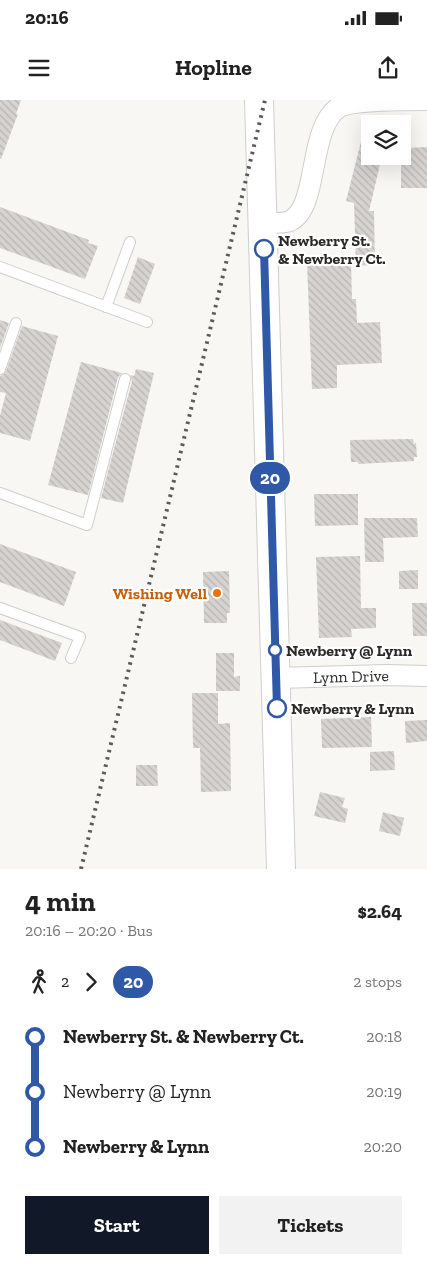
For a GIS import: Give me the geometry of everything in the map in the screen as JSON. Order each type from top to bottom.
[{"type":"main road","points":[[258,100],[281,869]]},
{"type":"street","points":[[263,224],[286,222],[299,214],[306,198],[321,134],[330,116],[340,106],[357,101],[427,100]]},
{"type":"street","name":"Lynn Drive","points":[[276,678],[387,675],[427,676]]},
{"type":"lane","points":[[106,307],[130,242]]},
{"type":"lane","points":[[0,267],[147,322]]},
{"type":"lane","points":[[0,369],[16,323]]},
{"type":"lane","points":[[0,494],[87,525],[125,379]]},
{"type":"lane","points":[[0,608],[80,637],[71,658]]},
{"type":"building","points":[[0,100],[21,100],[16,114],[18,114],[1,159],[0,159]]},
{"type":"building","points":[[361,142],[361,165],[380,165],[369,211],[374,211],[375,265],[356,266],[354,203],[346,201]]},
{"type":"building","points":[[427,147],[427,188],[401,188],[401,165],[411,165],[411,148]]},
{"type":"building","points":[[0,207],[89,240],[88,243],[98,246],[85,279],[0,248]]},
{"type":"building","points":[[138,257],[155,264],[140,304],[124,298]]},
{"type":"building","points":[[351,261],[352,299],[356,299],[357,323],[380,322],[382,363],[337,365],[337,388],[312,389],[307,263]]},
{"type":"building","points":[[0,320],[9,323],[0,348]]},
{"type":"building","points":[[22,326],[58,336],[30,441],[0,433],[0,416],[6,393],[0,392],[0,376],[6,371]]},
{"type":"building","points":[[81,362],[122,373],[118,377],[88,495],[48,485]]},
{"type":"building","points":[[136,369],[154,373],[123,503],[101,498],[132,381],[130,375],[134,376]]},
{"type":"building","points":[[413,439],[414,444],[416,443],[417,457],[414,457],[414,461],[358,464],[358,462],[351,462],[350,440]]},
{"type":"building","points":[[314,494],[358,494],[358,525],[315,526]]},
{"type":"building","points":[[364,518],[417,518],[418,537],[383,538],[384,562],[365,562]]},
{"type":"building","points":[[0,544],[76,572],[64,606],[0,582]]},
{"type":"building","points":[[360,556],[361,608],[376,608],[376,628],[351,629],[352,637],[319,638],[316,557]]},
{"type":"building","points":[[418,570],[418,589],[399,589],[399,571]]},
{"type":"building","name":"Wishing Well","points":[[229,571],[230,613],[227,613],[227,623],[204,623],[203,572]]},
{"type":"building","points":[[412,603],[427,603],[427,636],[413,636]]},
{"type":"building","points":[[0,620],[62,643],[55,661],[0,640]]},
{"type":"building","points":[[216,653],[234,653],[234,677],[240,676],[240,691],[216,691]]},
{"type":"building","points":[[192,693],[218,693],[218,724],[230,723],[231,791],[201,792],[200,748],[193,748]]},
{"type":"building","points":[[371,717],[372,747],[322,748],[321,719]]},
{"type":"building","points":[[427,720],[427,741],[406,743],[405,721]]},
{"type":"building","points":[[394,751],[395,770],[370,771],[370,752]]},
{"type":"building","points":[[136,765],[157,765],[158,786],[136,786]]},
{"type":"building","points":[[320,792],[345,798],[342,807],[348,809],[345,823],[314,816]]},
{"type":"building","points":[[383,812],[404,818],[400,836],[379,831]]},
{"type":"railway","points":[[81,869],[265,100]]},
{"type":"bus line","name":"20","points":[[264,249],[277,708]]},
{"type":"place","name":"Newberry St. & Newberry Ct.","points":[[264,249]]},
{"type":"place","name":"Wishing Well","points":[[217,593]]},
{"type":"place","name":"Newberry @ Lynn","points":[[275,650]]},
{"type":"place","name":"Newberry & Lynn","points":[[277,708]]}]
